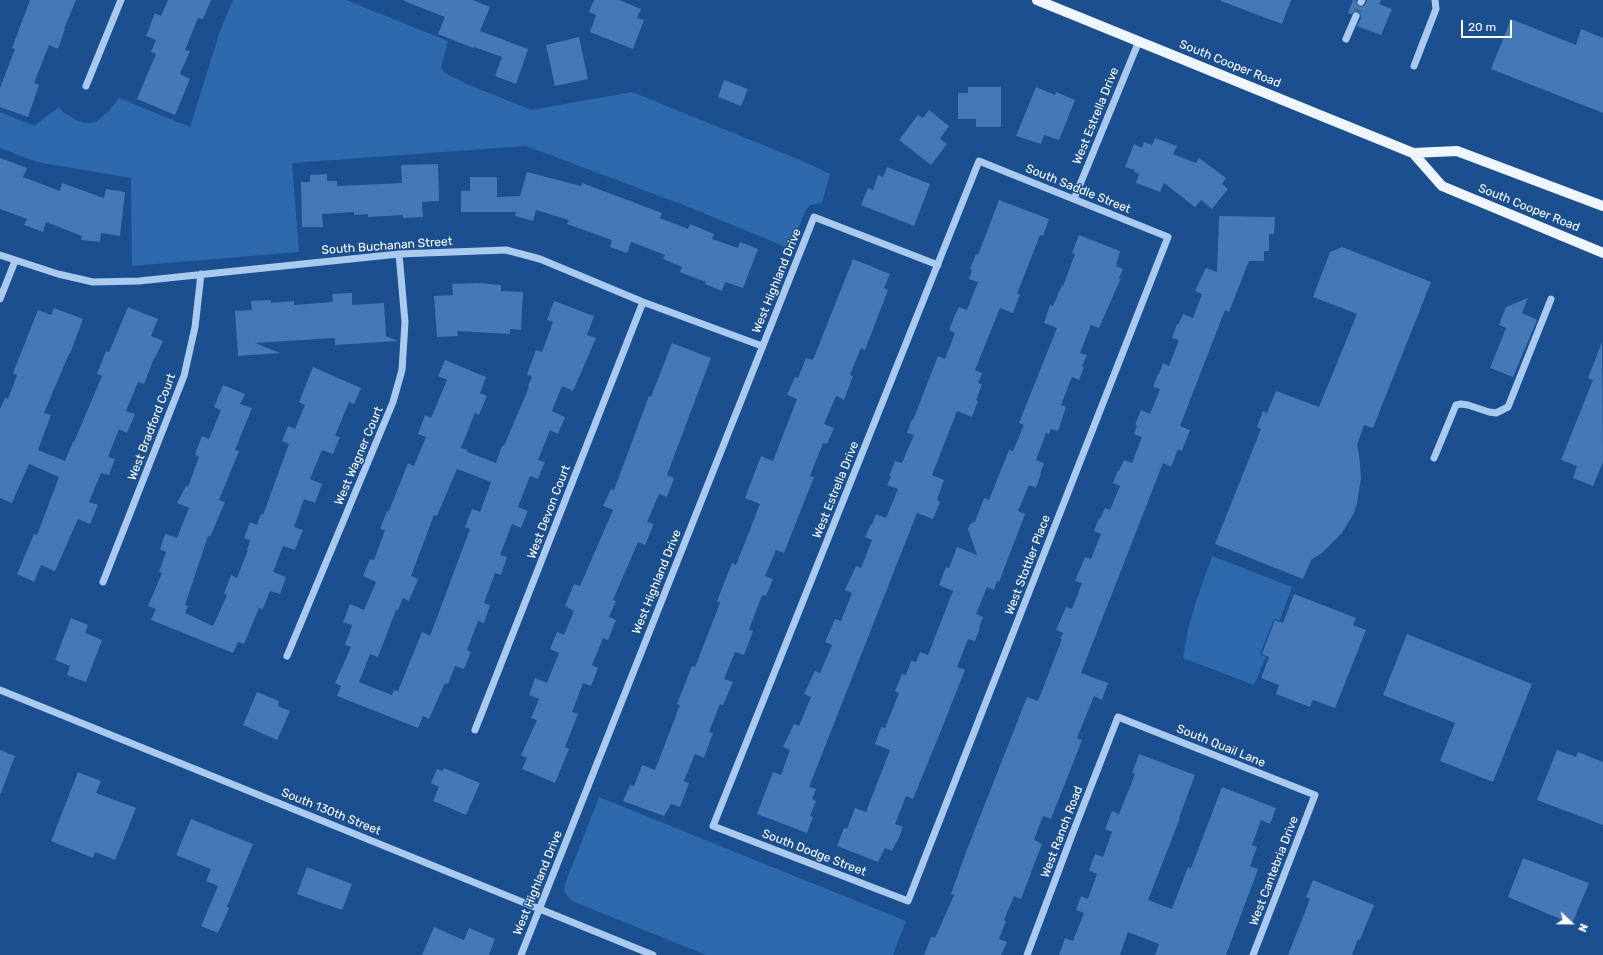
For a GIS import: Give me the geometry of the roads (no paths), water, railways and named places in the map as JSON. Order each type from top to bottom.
[{"type":"main road","name":"South Cooper Road","points":[[1037,0],[1413,153],[1457,151],[1603,206]]},
{"type":"main road","name":"South Cooper Road","points":[[1413,153],[1442,186],[1603,253]]},
{"type":"street","points":[[86,86],[121,0]]},
{"type":"street","points":[[1414,66],[1436,9],[1435,0]]},
{"type":"street","points":[[1346,39],[1356,16]]},
{"type":"street","name":"West Estrella Drive","points":[[1074,199],[1138,42]]},
{"type":"street","name":"West Estrella Drive","points":[[713,826],[979,161]]},
{"type":"street","name":"South Saddle Street","points":[[979,161],[1168,237]]},
{"type":"street","name":"West Highland Drive","points":[[521,955],[814,217],[938,265]]},
{"type":"street","name":"West Stottler Place","points":[[908,901],[1168,237]]},
{"type":"street","name":"South Buchanan Street","points":[[0,255],[58,274],[93,282],[140,281],[399,254],[506,250],[540,259],[643,302],[762,346]]},
{"type":"street","name":"West Wagner Court","points":[[287,656],[393,402],[402,370],[405,322],[399,254]]},
{"type":"street","points":[[0,300],[15,261]]},
{"type":"street","name":"West Bradford Court","points":[[103,582],[184,376],[195,327],[201,274]]},
{"type":"street","points":[[1434,458],[1456,405],[1468,405],[1496,413],[1508,407],[1551,299]]},
{"type":"street","name":"West Devon Court","points":[[475,730],[643,302]]},
{"type":"street","name":"South 130th Street","points":[[0,690],[653,955]]},
{"type":"street","name":"South Quail Lane","points":[[1118,717],[1315,795]]},
{"type":"street","name":"West Ranch Road","points":[[1028,955],[1072,835],[1118,717]]},
{"type":"street","name":"West Cantebria Drive","points":[[1253,955],[1315,795]]},
{"type":"street","name":"South Dodge Street","points":[[713,826],[908,901]]},
{"type":"tunnel","points":[[1356,16],[1361,2]]}]
